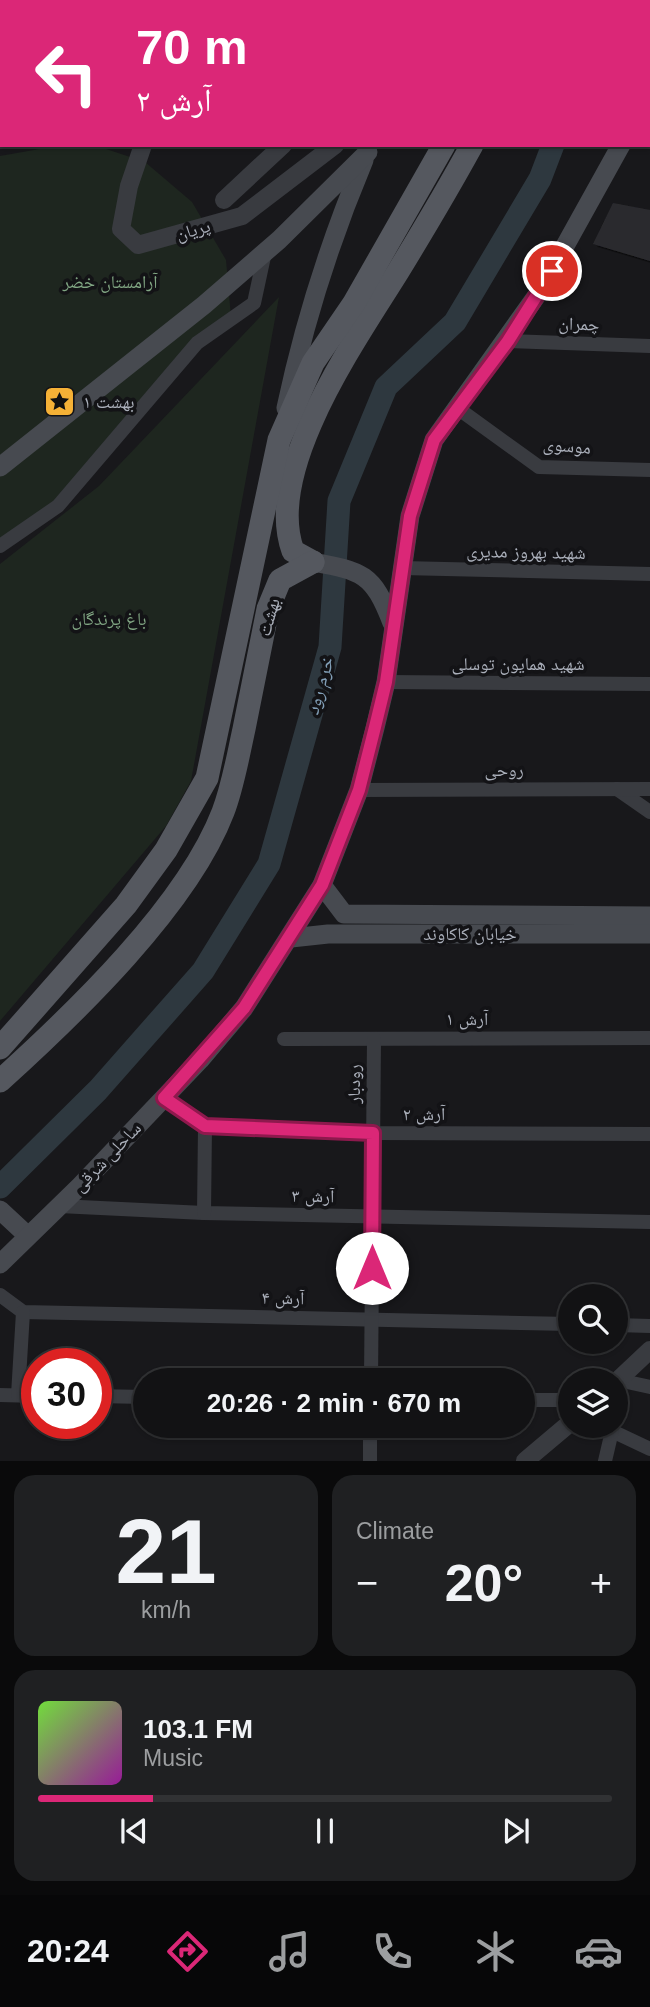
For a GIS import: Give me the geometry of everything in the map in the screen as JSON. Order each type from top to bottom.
[{"type":"main road","name":"بهشت","points":[[0,1048],[126,905],[166,850],[207,778],[279,440],[313,363],[354,303],[443,147]]},
{"type":"main road","points":[[393,627],[383,600],[373,585],[355,570],[320,564],[293,551],[286,531],[294,472],[317,409],[471,147]]},
{"type":"main road","name":"ساحلی شرقی","points":[[0,1264],[164,1098],[244,1008],[291,938],[322,885],[359,790],[386,682],[402,568],[419,480],[434,440],[456,407],[508,341],[577,229],[620,147]]},
{"type":"main road","points":[[279,440],[301,340],[341,215],[369,149]]},
{"type":"main road","points":[[0,467],[265,252],[369,149]]},
{"type":"main road","name":"بهشت","points":[[0,1081],[80,1005],[163,912],[203,851],[223,812],[238,756],[268,609],[280,580],[320,564]]},
{"type":"main road","points":[[207,778],[238,756]]},
{"type":"main road","points":[[322,885],[344,914],[335,918],[334,924],[336,931],[342,934]]},
{"type":"main road","name":"خیابان کاکاوند","points":[[344,914],[650,916]]},
{"type":"main road","name":"خیابان کاکاوند","points":[[291,938],[342,934],[650,934]]},
{"type":"main road","points":[[0,1210],[28,1236]]},
{"type":"street","name":"پریان","points":[[142,147],[129,186],[121,229],[138,245],[242,216],[332,147]]},
{"type":"street","name":"پریان","points":[[224,200],[281,147]]},
{"type":"street","points":[[0,546],[58,506],[197,344],[254,303],[265,252]]},
{"type":"street","name":"چمران","points":[[508,341],[650,346]]},
{"type":"street","name":"موسوی","points":[[456,407],[539,467],[650,470]]},
{"type":"street","name":"شهید بهروز مدیری","points":[[402,568],[650,573]]},
{"type":"street","name":"شهید همایون توسلی","points":[[386,682],[650,684]]},
{"type":"street","points":[[617,789],[650,812]]},
{"type":"street","name":"روحی","points":[[359,790],[650,789]]},
{"type":"street","name":"آرش ۱","points":[[284,1039],[650,1038]]},
{"type":"street","name":"رودبار","points":[[371,1368],[374,1039]]},
{"type":"street","points":[[164,1098],[205,1126],[204,1213]]},
{"type":"street","name":"آرش ۲","points":[[205,1126],[373,1133],[650,1134]]},
{"type":"street","name":"آرش ۳","points":[[59,1206],[204,1213],[650,1222]]},
{"type":"street","points":[[0,1295],[23,1312],[18,1395]]},
{"type":"street","name":"آرش ۴","points":[[23,1312],[558,1324]]},
{"type":"street","points":[[628,1325],[650,1326]]},
{"type":"street","points":[[628,1371],[650,1350]]},
{"type":"street","points":[[628,1383],[650,1387]]},
{"type":"street","points":[[0,1395],[21,1395]]},
{"type":"street","points":[[112,1396],[133,1396]]},
{"type":"street","points":[[535,1400],[558,1400]]},
{"type":"street","points":[[525,1461],[558,1433]]},
{"type":"street","points":[[370,1438],[370,1461]]},
{"type":"street","points":[[605,1461],[609,1438]]},
{"type":"street","points":[[628,1438],[650,1449]]},
{"type":"green space","name":"آرامستان خضر","points":[[51,147],[100,147],[145,162],[192,202],[226,260],[231,317],[40,516],[0,541],[0,156]]},
{"type":"green space","name":"باغ پرندگان","points":[[279,297],[191,781],[166,826],[0,1021],[0,564],[99,486]]},
{"type":"building","points":[[613,203],[650,210],[650,261],[593,244]]},
{"type":"waterway","name":"خرم رود","points":[[0,1187],[98,1090],[203,971],[269,864],[330,647],[339,501],[386,387],[455,322],[540,179],[552,147]]},
{"type":"place","name":"بهشت ۱","points":[[60,402]]},
{"type":"route","points":[[372,1268],[373,1133],[205,1126],[164,1098],[244,1008],[291,938],[322,885],[359,790],[386,682],[410,516],[419,480],[434,440],[456,407],[508,341],[552,271]]}]
